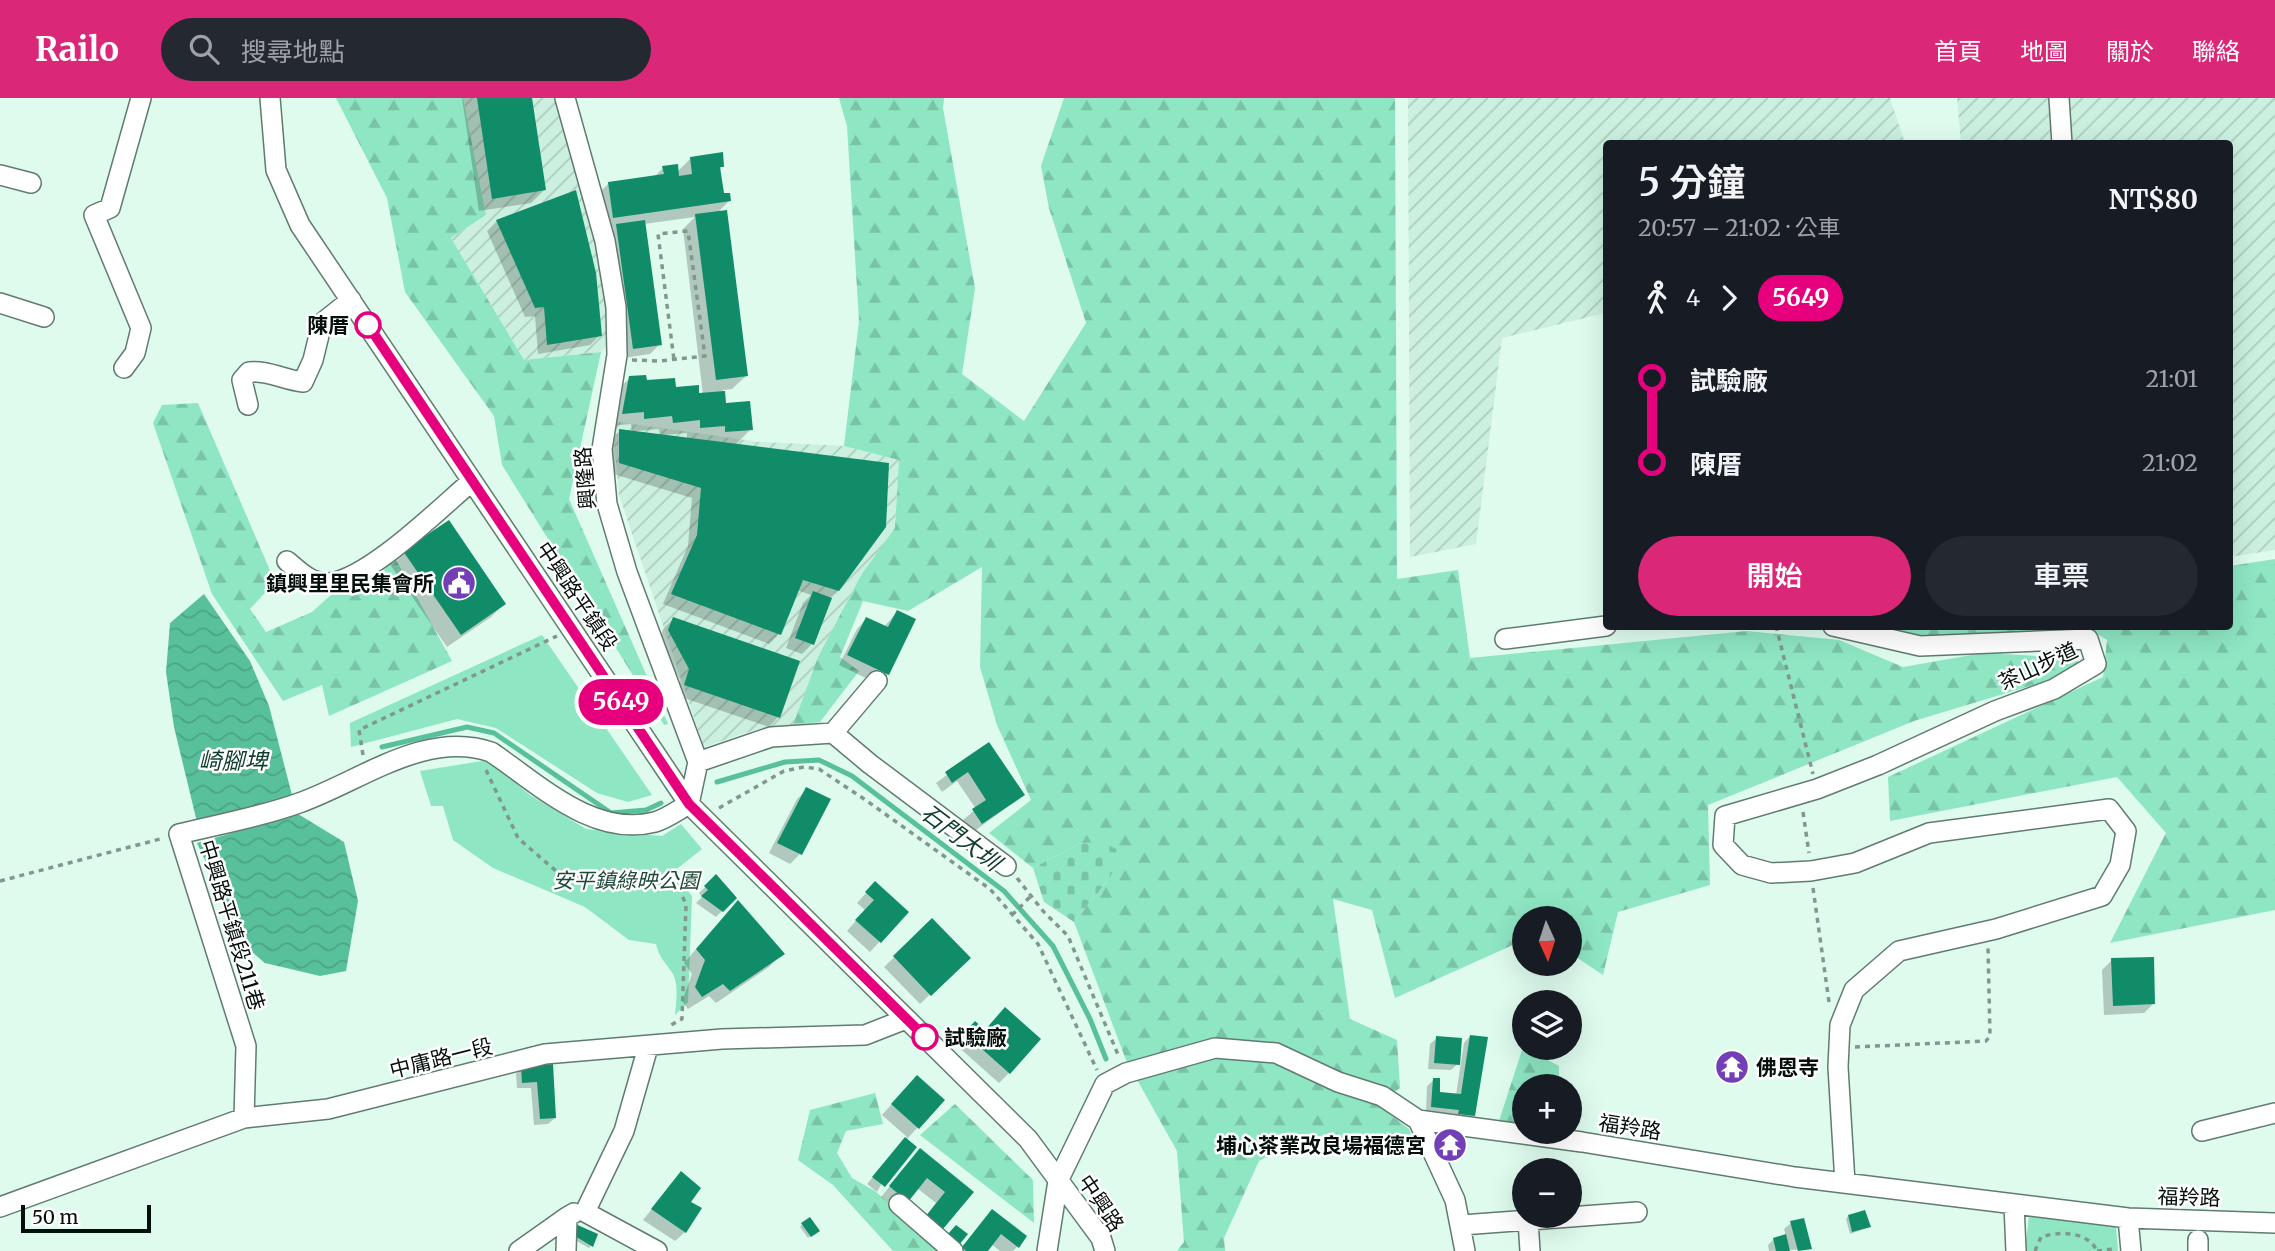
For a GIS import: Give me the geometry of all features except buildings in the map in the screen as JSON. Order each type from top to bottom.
[{"type":"street","points":[[124,368],[135,353],[141,328],[94,215],[110,208],[142,98]]},
{"type":"street","name":"中興路平鎮段","points":[[270,98],[276,170],[300,225],[695,811],[1028,1139],[1058,1181]]},
{"type":"street","name":"興隆路","points":[[565,98],[606,241],[617,306],[617,355],[602,449],[607,505],[627,572],[698,762]]},
{"type":"street","points":[[2059,98],[2062,140]]},
{"type":"street","points":[[0,175],[31,183]]},
{"type":"street","points":[[248,405],[242,380],[249,372],[262,371],[288,381],[303,382],[313,360],[323,323],[351,300]]},
{"type":"street","points":[[0,303],[44,317]]},
{"type":"street","points":[[287,561],[308,579],[327,583],[353,576],[414,531],[472,481]]},
{"type":"street","points":[[1505,639],[1603,626]]},
{"type":"street","name":"茶山步道","points":[[1844,1183],[1840,1025],[1854,990],[1899,951],[1987,931],[2102,896],[2120,864],[2126,831],[2109,808],[1929,833],[1855,863],[1811,871],[1771,873],[1742,865],[1723,845],[1725,816],[1817,789],[1995,711],[2053,689],[2096,664],[2088,639],[1920,646],[1850,630]]},
{"type":"street","points":[[833,733],[877,681]]},
{"type":"street","points":[[695,811],[698,762],[771,737],[833,733],[1006,866]]},
{"type":"street","name":"中興路平鎮段211巷","points":[[244,1118],[246,1046],[179,834],[299,804],[366,774],[442,746],[474,746],[491,752],[590,818],[624,825],[656,821],[695,811]]},
{"type":"street","name":"中庸路一段","points":[[0,1207],[244,1118],[328,1109],[545,1055],[722,1039],[865,1035],[906,1019]]},
{"type":"street","points":[[566,1251],[576,1214],[624,1131],[648,1047]]},
{"type":"street","name":"福羚路","points":[[1105,1084],[1126,1073],[1215,1048],[1276,1053],[1339,1082],[1382,1096],[1418,1120],[1844,1183],[2128,1218],[2275,1223]]},
{"type":"street","points":[[1047,1251],[1058,1181],[1105,1084]]},
{"type":"street","points":[[2202,1131],[2275,1113]]},
{"type":"street","points":[[1418,1120],[1455,1200],[1465,1251]]},
{"type":"street","name":"中興路","points":[[1058,1181],[1101,1237],[1105,1251]]},
{"type":"street","points":[[899,1204],[953,1251]]},
{"type":"street","points":[[2014,1204],[2016,1251]]},
{"type":"street","points":[[1582,1216],[1637,1212]]},
{"type":"street","points":[[519,1251],[576,1214]]},
{"type":"street","points":[[576,1214],[657,1251]]},
{"type":"street","points":[[2128,1218],[2131,1251]]},
{"type":"street","points":[[1462,1225],[1512,1221]]},
{"type":"street","points":[[1529,1228],[1530,1251]]},
{"type":"path","points":[[617,355],[624,359],[674,360],[705,356],[688,231],[659,234],[674,360]]},
{"type":"path","points":[[366,774],[359,730],[572,629]]},
{"type":"path","points":[[1777,630],[1817,789]]},
{"type":"path","points":[[474,746],[518,838],[556,872],[679,887],[686,905],[682,1019],[649,1037],[648,1047]]},
{"type":"path","points":[[695,811],[784,771],[804,767],[819,769],[990,889],[1038,944],[1105,1084]]},
{"type":"path","points":[[1802,807],[1811,871]]},
{"type":"path","points":[[0,881],[179,834]]},
{"type":"path","points":[[1006,866],[1068,936],[1126,1073]]},
{"type":"path","points":[[1012,915],[1031,896]]},
{"type":"path","points":[[1815,904],[1830,1013]]},
{"type":"path","points":[[1839,1047],[1986,1041],[1990,1036],[1987,931]]},
{"type":"path","points":[[2035,1251],[2041,1237],[2055,1232],[2077,1235],[2095,1245],[2097,1251]]},
{"type":"shaded area","points":[[463,98],[554,98],[592,225],[606,295],[608,344],[601,352],[524,360],[451,238],[486,215]]},
{"type":"shaded area","points":[[1408,98],[1890,98],[1904,140],[1603,140],[1603,314],[1502,338],[1476,544],[1410,557]]},
{"type":"shaded area","points":[[1957,98],[2275,98],[2275,550],[2233,557],[2233,140],[1961,140]]},
{"type":"shaded area","points":[[612,421],[760,442],[844,446],[899,460],[895,529],[861,575],[818,657],[793,725],[758,729],[704,747],[619,495]]},
{"type":"green space","points":[[336,98],[463,98],[486,215],[451,238],[524,360],[601,352],[569,499],[668,724],[664,725],[502,465],[494,416],[405,292],[387,198]]},
{"type":"green space","points":[[839,98],[944,98],[943,108],[975,288],[962,374],[1024,421],[1086,323],[1049,208],[1041,166],[1064,98],[1395,98],[1397,579],[1458,570],[1470,658],[1747,631],[1839,640],[1903,667],[1983,653],[2076,658],[2083,670],[1914,721],[1708,805],[1710,885],[1618,912],[1603,975],[1582,961],[1582,906],[1512,906],[1512,945],[1395,998],[1372,910],[1333,899],[1350,1019],[1397,1040],[1400,1088],[1378,1105],[1409,1129],[1417,1146],[1310,1135],[1259,1161],[1224,1238],[1225,1251],[1177,1251],[1184,1242],[1177,1151],[1126,1060],[1074,922],[1109,879],[1081,843],[1033,868],[989,833],[1031,800],[997,725],[980,667],[982,567],[908,611],[863,601],[840,657],[859,671],[820,722],[793,725],[818,657],[861,575],[895,528],[899,460],[844,446],[859,321],[847,126]]},
{"type":"green space","points":[[198,403],[275,582],[250,609],[266,632],[312,612],[333,593],[371,584],[395,558],[452,661],[329,716],[322,685],[283,701],[212,594],[153,423],[162,405]]},
{"type":"green space","points":[[2275,559],[2275,910],[2110,943],[2166,833],[2117,777],[1890,821],[1888,777],[2103,677],[2107,640],[2091,630],[2233,630],[2233,566]]},
{"type":"green space","points":[[1876,630],[2071,630],[1912,639]]},
{"type":"green space","points":[[542,635],[652,795],[628,802],[597,793],[496,728],[457,719],[351,747],[350,723]]},
{"type":"green space","name":"安平鎮綠映公園","points":[[488,760],[530,795],[586,829],[662,836],[681,824],[702,849],[673,872],[692,896],[688,1002],[675,1015],[675,979],[656,944],[629,940],[585,907],[493,868],[453,840],[443,806],[431,806],[420,771]]},
{"type":"green space","points":[[1102,842],[1122,852],[1109,879],[1074,922],[1044,902],[1033,868],[1081,843]]},
{"type":"green space","points":[[1519,1060],[1548,1060],[1559,1066],[1559,1074],[1514,1074]]},
{"type":"green space","points":[[1512,1081],[1512,1126],[1498,1124]]},
{"type":"green space","points":[[875,1093],[883,1124],[846,1131],[837,1153],[852,1178],[875,1191],[944,1251],[893,1251],[833,1185],[798,1160],[810,1110]]},
{"type":"green space","points":[[955,1104],[1033,1180],[1034,1223],[920,1135]]},
{"type":"green space","points":[[2029,1216],[2116,1227],[2118,1251],[2025,1251]]},
{"type":"water","name":"崎腳埤","points":[[204,594],[250,661],[269,706],[293,799],[197,822],[174,727],[166,672],[170,623]]},
{"type":"water","name":"崎腳埤","points":[[298,814],[344,842],[358,901],[346,971],[320,976],[265,963],[245,946],[197,843]]},
{"type":"waterway","name":"石門大圳","points":[[382,747],[467,727],[494,733],[611,813],[646,810],[661,803]]},
{"type":"waterway","name":"石門大圳","points":[[717,782],[785,762],[819,760],[852,776],[1004,891],[1053,946],[1090,1019],[1106,1059]]},
{"type":"bus line","name":"5649","points":[[368,325],[689,804],[925,1037]]},
{"type":"place","name":"陳厝","points":[[368,325]]},
{"type":"place","name":"鎮興里里民集會所","points":[[459,583]]},
{"type":"place","name":"試驗廠","points":[[925,1037]]},
{"type":"place","name":"佛恩寺","points":[[1732,1067]]},
{"type":"place","name":"埔心茶業改良場福德宮","points":[[1450,1145]]}]
